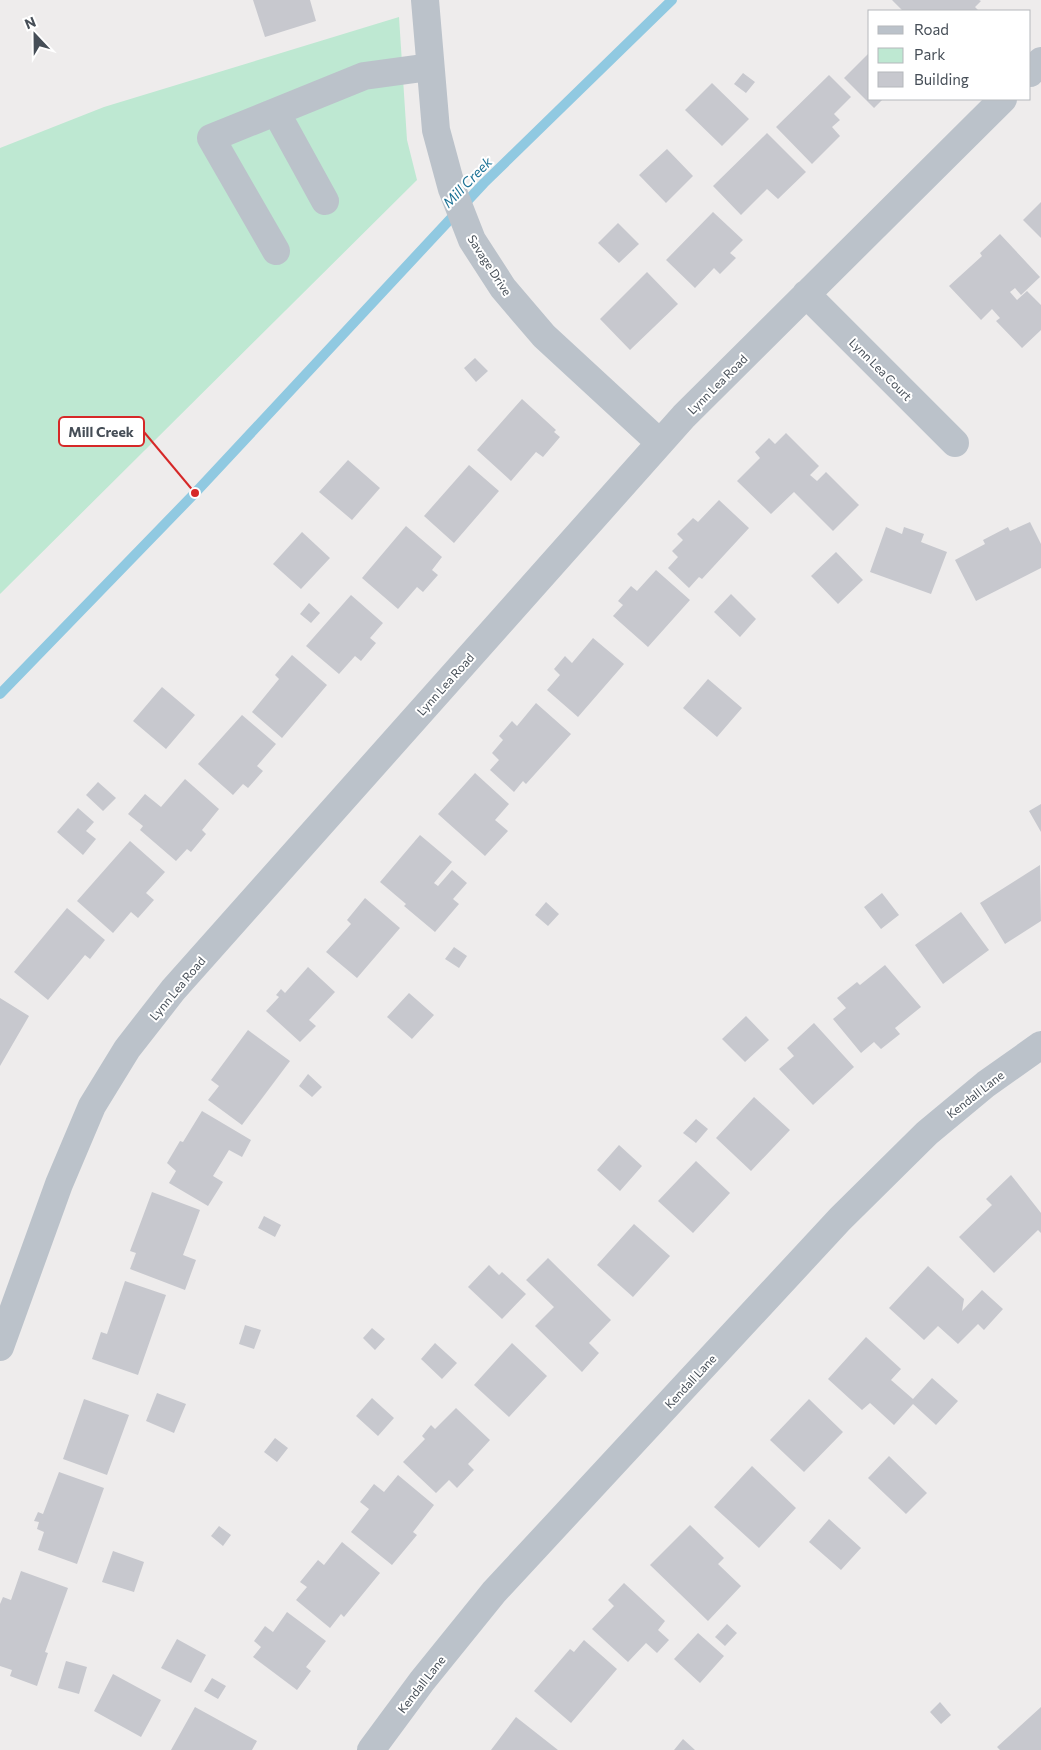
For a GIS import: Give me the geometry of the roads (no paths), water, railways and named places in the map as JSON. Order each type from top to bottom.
[{"type":"street","name":"Savage Drive","points":[[425,0],[436,130],[452,189],[472,240],[503,288],[544,336],[660,443]]},
{"type":"street","points":[[1031,71],[1041,61]]},
{"type":"street","points":[[276,251],[211,138],[364,76],[430,66]]},
{"type":"street","name":"Lynn Lea Road","points":[[0,1347],[59,1184],[92,1106],[127,1049],[173,990],[684,416],[1002,100]]},
{"type":"street","points":[[276,112],[326,201]]},
{"type":"street","name":"Lynn Lea Court","points":[[806,294],[955,443]]},
{"type":"street","name":"Kendall Lane","points":[[370,1750],[422,1681],[494,1592],[840,1219],[927,1133],[986,1084],[1041,1045]]},
{"type":"waterway","name":"Mill Creek","points":[[0,694],[195,493],[484,183],[672,0]]},
{"type":"place","name":"Mill Creek","points":[[195,493]]}]
